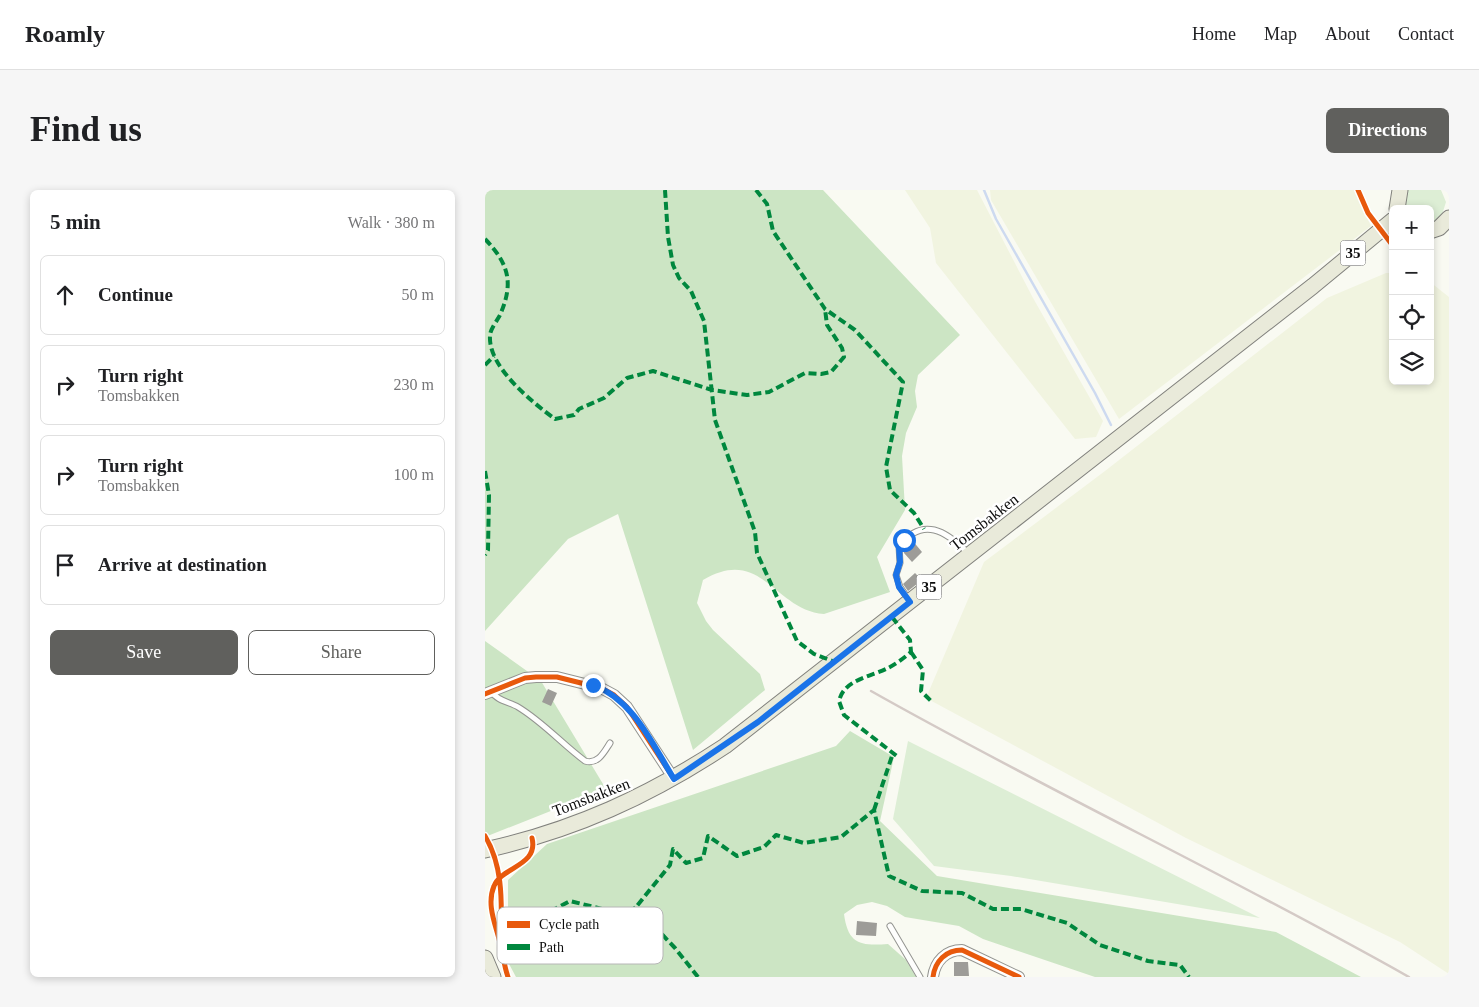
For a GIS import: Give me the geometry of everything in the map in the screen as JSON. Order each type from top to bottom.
[{"type":"main road","name":"35","points":[[1313,286],[1389,223]]},
{"type":"main road","points":[[1434,229],[1448,223]]},
{"type":"main road","name":"35","points":[[1313,286],[1324,281],[1374,245],[1389,237]]},
{"type":"main road","name":"Tomsbakken","points":[[485,860],[519,843],[604,813],[674,779],[758,722],[1313,286]]},
{"type":"main road","name":"Tomsbakken","points":[[485,850],[519,843]]},
{"type":"street","points":[[489,693],[525,678],[536,677],[557,677],[601,688],[614,695],[627,707],[674,779]]},
{"type":"street","points":[[933,977],[937,963],[944,955],[952,950],[962,950],[1019,977]]},
{"type":"lane","points":[[910,602],[899,587],[896,575],[900,562],[899,548],[904,540],[916,532],[931,529],[949,536],[970,555]]},
{"type":"lane","points":[[489,693],[517,706],[545,726],[585,761],[591,762],[598,758],[610,743]]},
{"type":"lane","points":[[890,926],[920,977]]},
{"type":"green space","points":[[485,190],[823,190],[960,335],[918,375],[915,391],[917,407],[906,433],[902,456],[905,510],[877,557],[890,592],[824,614],[807,610],[792,602],[754,574],[740,570],[723,571],[703,580],[697,603],[706,621],[713,630],[760,674],[765,690],[693,750],[618,514],[568,539],[485,631]]},
{"type":"green space","points":[[905,190],[977,190],[1033,298],[1103,421],[1096,437],[1075,439],[936,263],[930,228]]},
{"type":"green space","points":[[990,190],[1354,190],[1371,226],[1119,419],[991,200]]},
{"type":"green space","points":[[1408,190],[1441,190],[1446,202],[1441,218],[1434,222],[1434,205],[1404,205]]},
{"type":"green space","points":[[1389,273],[1389,385],[1434,385],[1434,285],[1449,297],[1449,974],[1400,942],[1186,838],[926,698],[984,562],[1105,471],[1327,298]]},
{"type":"green space","points":[[485,641],[541,681],[606,789],[485,837]]},
{"type":"green space","points":[[850,731],[894,757],[880,821],[937,876],[1276,932],[1361,977],[1095,977],[983,939],[959,926],[905,917],[887,906],[872,902],[857,905],[844,914],[849,932],[857,941],[863,943],[888,944],[906,960],[916,977],[516,977],[509,964],[663,964],[663,907],[508,907],[508,880],[547,844],[836,746]]},
{"type":"green space","points":[[908,741],[1260,918],[1011,876],[934,866],[893,819]]},
{"type":"building","points":[[912,540],[922,552],[912,562],[904,553],[903,548]]},
{"type":"building","points":[[915,573],[922,580],[908,591],[903,584]]},
{"type":"building","points":[[548,689],[557,693],[551,706],[542,702]]},
{"type":"building","points":[[857,921],[877,923],[876,936],[856,935]]},
{"type":"building","points":[[954,962],[968,962],[969,976],[954,976]]},
{"type":"waterway","points":[[984,190],[996,219],[1095,393],[1111,425]]},
{"type":"railway","points":[[871,691],[1005,764],[1275,904],[1409,977]]},
{"type":"marked path","points":[[665,190],[668,237],[673,265],[679,278],[691,291],[704,321],[715,420],[755,532],[757,553],[797,641],[814,654],[835,662]]},
{"type":"marked path","points":[[756,190],[767,204],[773,231],[825,309],[855,330],[903,382],[886,467],[890,490],[914,513],[924,529]]},
{"type":"marked path","points":[[485,239],[504,266],[508,283],[504,304],[490,333],[491,348],[496,360],[513,383],[555,419],[574,415],[579,409],[604,398],[627,378],[653,371],[712,390],[747,395],[769,392],[805,373],[821,374],[831,372],[844,357],[842,348],[827,325],[825,309]]},
{"type":"marked path","points":[[485,365],[494,356]]},
{"type":"marked path","points":[[485,471],[489,495],[488,550],[485,555]]},
{"type":"marked path","points":[[892,617],[910,640],[911,652],[891,666],[852,683],[846,688],[839,701],[844,715],[898,757]]},
{"type":"marked path","points":[[911,652],[923,670],[921,691],[931,701]]},
{"type":"marked path","points":[[874,810],[893,753]]},
{"type":"marked path","points":[[636,907],[670,865],[673,849],[686,863],[703,858],[708,836],[737,856],[764,847],[776,835],[804,843],[841,837],[874,810],[889,876],[922,891],[962,893],[993,909],[1021,909],[1067,923],[1100,945],[1148,961],[1180,965],[1189,977]]},
{"type":"marked path","points":[[559,907],[570,901],[594,907]]},
{"type":"marked path","points":[[663,935],[698,977]]},
{"type":"cycle path","points":[[1358,190],[1368,213],[1389,241]]},
{"type":"cycle path","points":[[485,694],[525,678],[536,677],[557,677],[601,688],[614,695],[627,707],[674,779]]},
{"type":"cycle path","points":[[485,836],[491,847],[498,870],[501,907]]},
{"type":"cycle path","points":[[497,931],[491,908],[494,886],[504,874],[530,855],[533,847],[532,838]]},
{"type":"cycle path","points":[[933,977],[936,966],[946,954],[962,950],[1019,977]]},
{"type":"cycle path","points":[[504,964],[508,977]]},
{"type":"route","points":[[593,685],[621,700],[642,728],[674,779],[758,722],[910,602],[899,587],[896,575],[900,562],[899,546],[904,540]]}]
